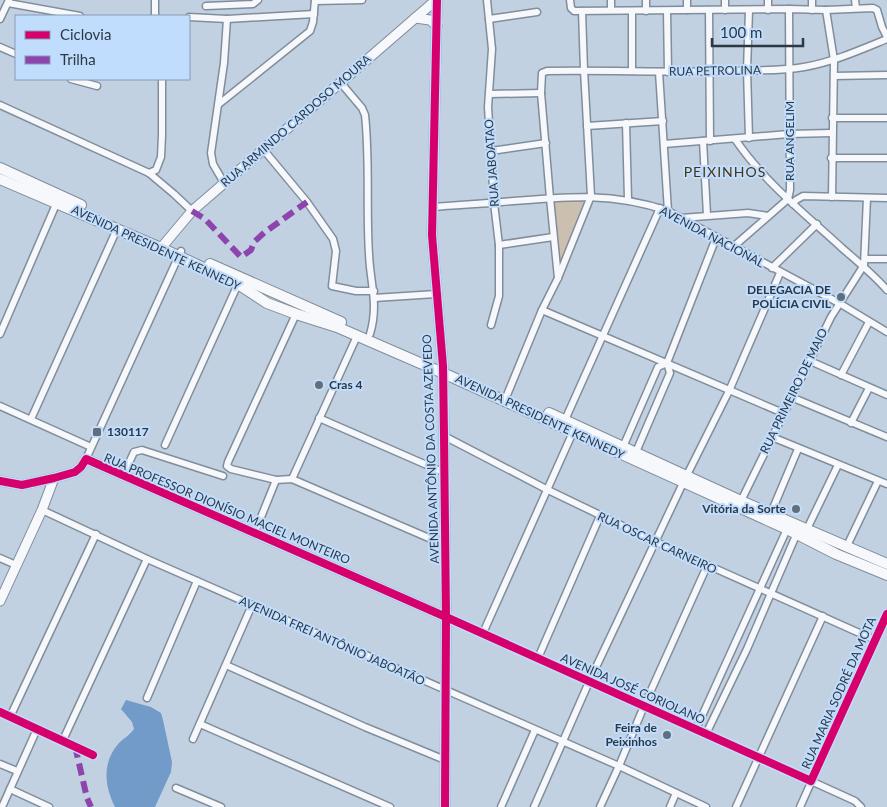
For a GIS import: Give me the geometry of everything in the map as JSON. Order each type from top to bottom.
[{"type":"main road","name":"AVENIDA PRESIDENTE KENNEDY","points":[[0,168],[180,253],[370,334],[573,432],[771,513],[836,554],[887,575]]},
{"type":"main road","name":"AVENIDA PRESIDENTE KENNEDY","points":[[0,179],[58,202],[116,229],[163,245]]},
{"type":"main road","name":"AVENIDA PRESIDENTE KENNEDY","points":[[180,253],[238,284],[262,300],[296,314],[329,324],[507,395],[636,452],[685,479],[787,528],[847,546],[887,564]]},
{"type":"street","points":[[155,0],[155,15]]},
{"type":"street","points":[[219,104],[310,31],[314,22],[315,0],[362,0]]},
{"type":"street","name":"RUA ARMINDO CARDOSO MOURA","points":[[163,245],[192,211],[436,0]]},
{"type":"street","name":"AVENIDA ANTÔNIO DA COSTA AZEVEDO","points":[[436,0],[432,235],[443,369],[446,617],[445,807]]},
{"type":"street","name":"RUA JABOATAO","points":[[487,0],[492,49],[488,107],[494,203],[499,245],[499,296],[492,325]]},
{"type":"street","points":[[570,0],[571,8],[574,11],[826,10],[873,8],[878,12],[887,38]]},
{"type":"street","points":[[610,0],[610,10]]},
{"type":"street","points":[[646,0],[646,10]]},
{"type":"street","points":[[687,0],[687,10]]},
{"type":"street","points":[[725,0],[725,10]]},
{"type":"street","points":[[768,0],[768,10]]},
{"type":"street","points":[[812,0],[812,10]]},
{"type":"street","points":[[855,0],[856,8]]},
{"type":"street","points":[[0,19],[8,1],[75,15]]},
{"type":"street","points":[[206,17],[206,3],[256,2]]},
{"type":"street","name":"RUA ANGELIM","points":[[733,247],[768,216],[791,201],[789,9]]},
{"type":"street","points":[[668,10],[668,72]]},
{"type":"street","points":[[707,215],[706,141],[710,72],[709,10]]},
{"type":"street","points":[[749,10],[747,70],[749,138]]},
{"type":"street","points":[[826,10],[834,60],[831,133],[832,196]]},
{"type":"street","points":[[507,395],[591,196],[582,11]]},
{"type":"street","points":[[632,11],[632,71]]},
{"type":"street","points":[[489,19],[537,12]]},
{"type":"street","points":[[190,17],[227,19],[314,14]]},
{"type":"street","points":[[415,18],[430,20],[437,26]]},
{"type":"street","points":[[224,183],[211,159],[224,63],[227,19]]},
{"type":"street","name":"RUA PETROLINA","points":[[542,93],[541,75],[547,71],[710,72],[790,69],[834,60],[887,38]]},
{"type":"street","points":[[0,48],[15,54]]},
{"type":"street","points":[[659,72],[668,211]]},
{"type":"street","points":[[834,76],[887,76]]},
{"type":"street","points":[[76,80],[97,86]]},
{"type":"street","points":[[149,173],[156,170],[161,157],[162,80]]},
{"type":"street","points":[[340,82],[362,108],[365,115],[368,254],[375,312],[370,334]]},
{"type":"street","points":[[490,94],[542,93],[553,238],[558,278]]},
{"type":"street","points":[[0,105],[149,173],[192,211]]},
{"type":"street","points":[[832,118],[887,118]]},
{"type":"street","points":[[587,126],[663,121]]},
{"type":"street","points":[[626,123],[628,200]]},
{"type":"street","points":[[664,144],[789,134],[831,133]]},
{"type":"street","points":[[735,139],[747,156],[774,186],[864,262],[887,290]]},
{"type":"street","points":[[491,151],[546,142]]},
{"type":"street","points":[[263,149],[307,202],[336,244],[332,286],[374,294],[436,294]]},
{"type":"street","points":[[832,158],[887,158]]},
{"type":"street","name":"AVENIDA NACIONAL","points":[[433,207],[591,196],[628,200],[660,208],[839,303],[887,332]]},
{"type":"street","points":[[791,201],[803,196],[887,198]]},
{"type":"street","points":[[864,262],[867,198]]},
{"type":"street","points":[[0,334],[58,202]]},
{"type":"street","points":[[564,420],[660,208]]},
{"type":"street","points":[[680,218],[755,213],[768,216]]},
{"type":"street","points":[[772,268],[817,224]]},
{"type":"street","points":[[31,419],[116,229]]},
{"type":"street","points":[[499,245],[553,238]]},
{"type":"street","points":[[636,452],[670,373],[667,363],[716,238]]},
{"type":"street","points":[[86,459],[180,253]]},
{"type":"street","points":[[864,262],[887,259]]},
{"type":"street","name":"RUA PRIMEIRO DE MAIO","points":[[741,501],[831,317],[864,262]]},
{"type":"street","points":[[534,807],[685,479],[729,391],[780,273]]},
{"type":"street","points":[[165,445],[238,284]]},
{"type":"street","points":[[542,310],[783,413]]},
{"type":"street","points":[[296,314],[228,462],[228,468],[276,480],[292,479],[445,545]]},
{"type":"street","points":[[841,375],[869,322]]},
{"type":"street","points":[[292,479],[357,336]]},
{"type":"street","points":[[810,361],[887,395]]},
{"type":"street","points":[[623,447],[658,367],[667,363]]},
{"type":"street","points":[[851,423],[869,388]]},
{"type":"street","points":[[791,397],[887,438]]},
{"type":"street","points":[[0,406],[91,447]]},
{"type":"street","points":[[319,418],[445,473]]},
{"type":"street","points":[[483,633],[573,432]]},
{"type":"street","name":"RUA OSCAR CARNEIRO","points":[[444,436],[600,516],[875,640]]},
{"type":"street","points":[[772,437],[887,484]]},
{"type":"street","points":[[771,513],[798,449]]},
{"type":"street","points":[[123,476],[134,452],[142,450],[223,476]]},
{"type":"street","name":"RUA PROFESSOR DIONÍSIO MACIEL MONTEIRO","points":[[0,482],[22,485],[34,484],[75,472],[86,459],[446,617]]},
{"type":"street","points":[[706,734],[747,650],[771,594],[802,531],[838,465]]},
{"type":"street","points":[[0,601],[42,510],[54,478]]},
{"type":"street","points":[[255,532],[276,480]]},
{"type":"street","points":[[847,546],[878,481]]},
{"type":"street","name":"AVENIDA FREI ANTÔNIO JABOATÃO","points":[[42,510],[147,559],[619,766],[706,807]]},
{"type":"street","points":[[538,658],[600,516]]},
{"type":"street","points":[[696,729],[787,528]]},
{"type":"street","points":[[10,717],[96,534]]},
{"type":"street","points":[[0,558],[16,565]]},
{"type":"street","points":[[63,740],[147,559]]},
{"type":"street","points":[[600,807],[708,566]]},
{"type":"street","points":[[147,698],[197,581]]},
{"type":"street","points":[[193,739],[252,605]]},
{"type":"street","name":"RUA MARIA SODRÉ DA MOTA","points":[[800,807],[887,614]]},
{"type":"street","points":[[736,807],[823,616]]},
{"type":"street","name":"AVENIDA JOSÉ CORIOLANO","points":[[446,617],[811,781],[854,801],[861,807]]},
{"type":"street","points":[[735,644],[747,650]]},
{"type":"street","points":[[226,665],[365,727],[445,760]]},
{"type":"street","points":[[715,686],[727,692]]},
{"type":"street","points":[[0,712],[93,755]]},
{"type":"street","points":[[200,724],[390,807]]},
{"type":"street","points":[[2,807],[37,729]]},
{"type":"street","points":[[501,807],[535,730]]},
{"type":"street","points":[[0,764],[17,771]]},
{"type":"street","points":[[176,788],[220,807]]},
{"type":"street","points":[[10,789],[49,807]]},
{"type":"street","points":[[670,807],[676,793]]},
{"type":"shaded area","points":[[584,200],[559,268],[552,201]]},
{"type":"water","points":[[126,700],[151,707],[161,713],[163,720],[172,762],[171,772],[155,807],[115,807],[111,799],[106,774],[107,766],[113,750],[134,729],[132,722],[121,709]]},
{"type":"marked path","points":[[192,211],[205,219],[241,257],[251,250],[254,242],[265,232],[307,202]]},
{"type":"marked path","points":[[75,746],[87,798],[91,807]]},
{"type":"cycle path","points":[[437,0],[432,235],[443,366],[446,617],[445,807]]},
{"type":"cycle path","points":[[0,481],[22,485],[54,478],[75,472],[86,459],[446,617],[811,781],[887,614]]},
{"type":"cycle path","points":[[0,712],[93,755]]},
{"type":"place","name":"DELEGACIA DE POLÍCIA CIVIL","points":[[841,297]]},
{"type":"place","name":"Cras 4","points":[[319,385]]},
{"type":"place","name":"130117","points":[[97,432]]},
{"type":"place","name":"Vitória da Sorte","points":[[796,509]]},
{"type":"place","name":"Feira de Peixinhos","points":[[667,735]]},
{"type":"district","name":"PEIXINHOS","points":[[725,172]]}]
